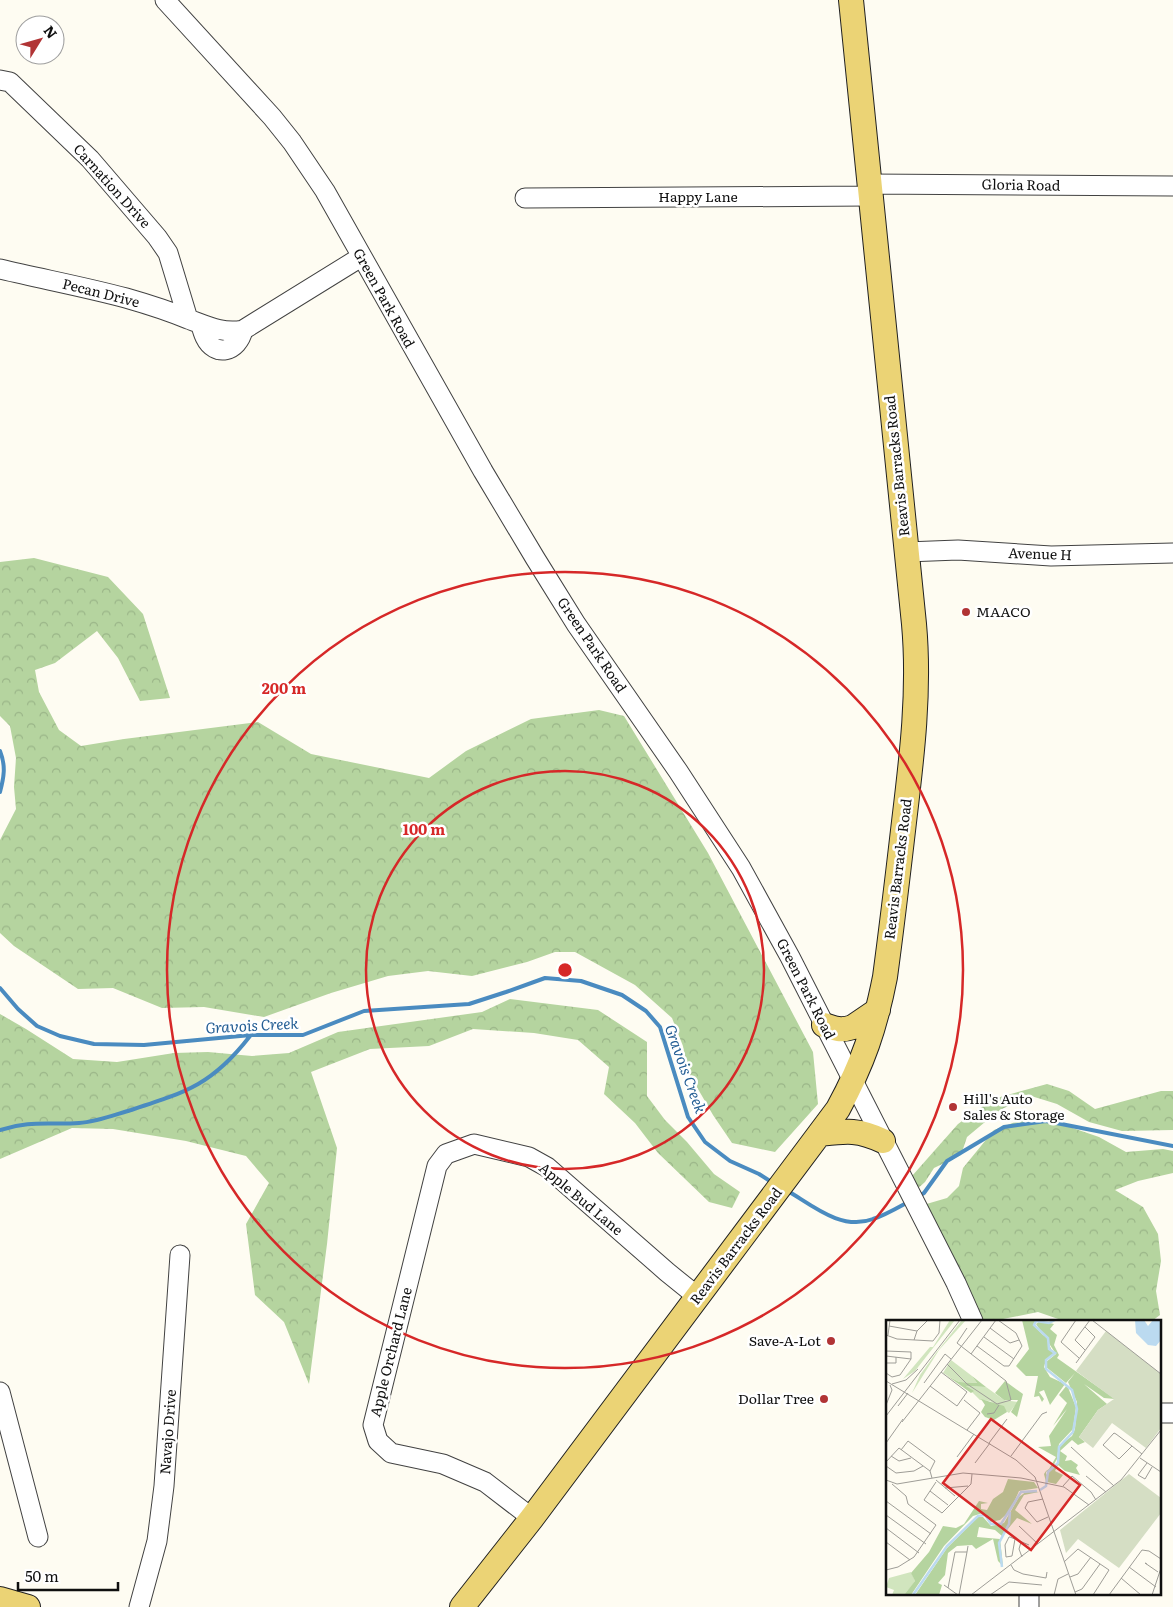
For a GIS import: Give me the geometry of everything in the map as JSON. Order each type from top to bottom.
[{"type":"main road","name":"Reavis Barracks Road","points":[[462,1607],[532,1518],[838,1109],[853,1083],[866,1050],[878,1010],[889,947],[910,776],[916,712],[915,643],[851,0]]},
{"type":"main road","points":[[824,1025],[836,1030],[849,1029],[878,1010]]},
{"type":"main road","points":[[817,1138],[852,1131],[870,1135],[883,1141]]},
{"type":"main road","points":[[0,1599],[28,1607]]},
{"type":"street","name":"Green Park Road","points":[[165,0],[248,89],[292,142],[324,191],[483,471],[576,624],[678,771],[741,868],[763,905],[973,1320]]},
{"type":"street","name":"Carnation Drive","points":[[0,80],[10,82],[90,159],[157,237],[168,253],[195,322]]},
{"type":"street","name":"Gloria Road","points":[[869,190],[1173,186]]},
{"type":"street","name":"Happy Lane","points":[[525,198],[869,190]]},
{"type":"street","name":"Pecan Drive","points":[[0,269],[128,299],[223,331],[243,330],[361,257]]},
{"type":"street","name":"Avenue H","points":[[906,552],[958,550],[1051,556],[1173,554]]},
{"type":"street","name":"Apple Bud Lane","points":[[446,1154],[474,1144],[529,1157],[547,1167],[698,1297]]},
{"type":"street","name":"Apple Orchard Lane","points":[[446,1154],[437,1166],[373,1425],[378,1441],[391,1453],[443,1464],[485,1482],[532,1518]]},
{"type":"street","name":"Navajo Drive","points":[[139,1607],[157,1541],[164,1486],[180,1254]]},
{"type":"street","points":[[0,1392],[4,1424],[38,1537]]},
{"type":"street","points":[[1160,1413],[1173,1414]]},
{"type":"street","points":[[1029,1594],[1029,1607]]},
{"type":"green space","points":[[34,558],[108,577],[143,614],[170,698],[140,701],[118,658],[97,631],[55,663],[35,670],[39,692],[59,730],[81,746],[258,722],[311,754],[429,778],[466,751],[531,719],[599,710],[624,716],[708,853],[813,1052],[818,1104],[775,1152],[732,1143],[687,1070],[683,1046],[672,1018],[635,985],[575,952],[555,952],[527,962],[472,976],[428,971],[388,976],[331,993],[264,1017],[204,1007],[162,1008],[113,988],[78,989],[14,946],[0,933],[0,840],[16,809],[14,787],[16,758],[10,726],[0,716],[0,562]]},
{"type":"green space","points":[[510,999],[598,1010],[647,1042],[647,1096],[665,1120],[687,1142],[714,1174],[740,1192],[732,1208],[709,1202],[658,1153],[635,1123],[604,1094],[609,1067],[578,1040],[534,1033],[473,1029],[429,1046],[370,1049],[311,1072],[337,1148],[309,1384],[284,1322],[255,1295],[246,1224],[269,1183],[246,1156],[186,1141],[113,1129],[72,1128],[0,1159],[0,1014],[73,1059],[117,1062],[174,1053],[208,1052],[252,1056],[289,1053],[338,1032],[482,1012]]},
{"type":"green space","points":[[1047,1084],[1069,1091],[1095,1109],[1161,1091],[1173,1091],[1173,1130],[1122,1131],[1089,1122],[1057,1104],[1028,1095],[997,1112],[967,1137],[961,1155],[934,1168],[925,1182],[916,1190],[912,1176],[958,1124],[993,1099]]},
{"type":"green space","points":[[1021,1120],[1058,1123],[1099,1137],[1126,1152],[1163,1149],[1173,1151],[1173,1173],[1138,1181],[1115,1190],[1143,1207],[1158,1234],[1161,1261],[1156,1291],[1160,1315],[1153,1320],[1061,1320],[1038,1312],[998,1320],[980,1320],[923,1205],[947,1198],[959,1186],[963,1168],[994,1130]]},
{"type":"waterway","name":"Gravois Creek","points":[[0,751],[4,772],[0,792]]},
{"type":"waterway","name":"Gravois Creek","points":[[0,988],[18,1009],[37,1026],[60,1036],[94,1044],[144,1045],[251,1035],[303,1035],[364,1011],[469,1004],[545,978],[581,981],[622,995],[646,1011],[660,1027],[688,1117],[705,1142],[730,1161],[759,1174],[773,1183]]},
{"type":"waterway","points":[[0,1130],[30,1124],[92,1121],[168,1098],[211,1076],[237,1052],[250,1036]]},
{"type":"waterway","name":"Gravois Creek","points":[[919,1196],[924,1193],[947,1161],[1004,1127],[1046,1121],[1173,1146]]},
{"type":"waterway","name":"Gravois Creek","points":[[788,1191],[818,1210],[850,1222],[873,1219],[908,1202]]},
{"type":"place","name":"MAACO","points":[[966,612]]},
{"type":"place","name":"Hill's Auto Sales & Storage","points":[[953,1107]]},
{"type":"place","name":"Save-A-Lot","points":[[831,1341]]},
{"type":"place","name":"Dollar Tree","points":[[824,1399]]}]
